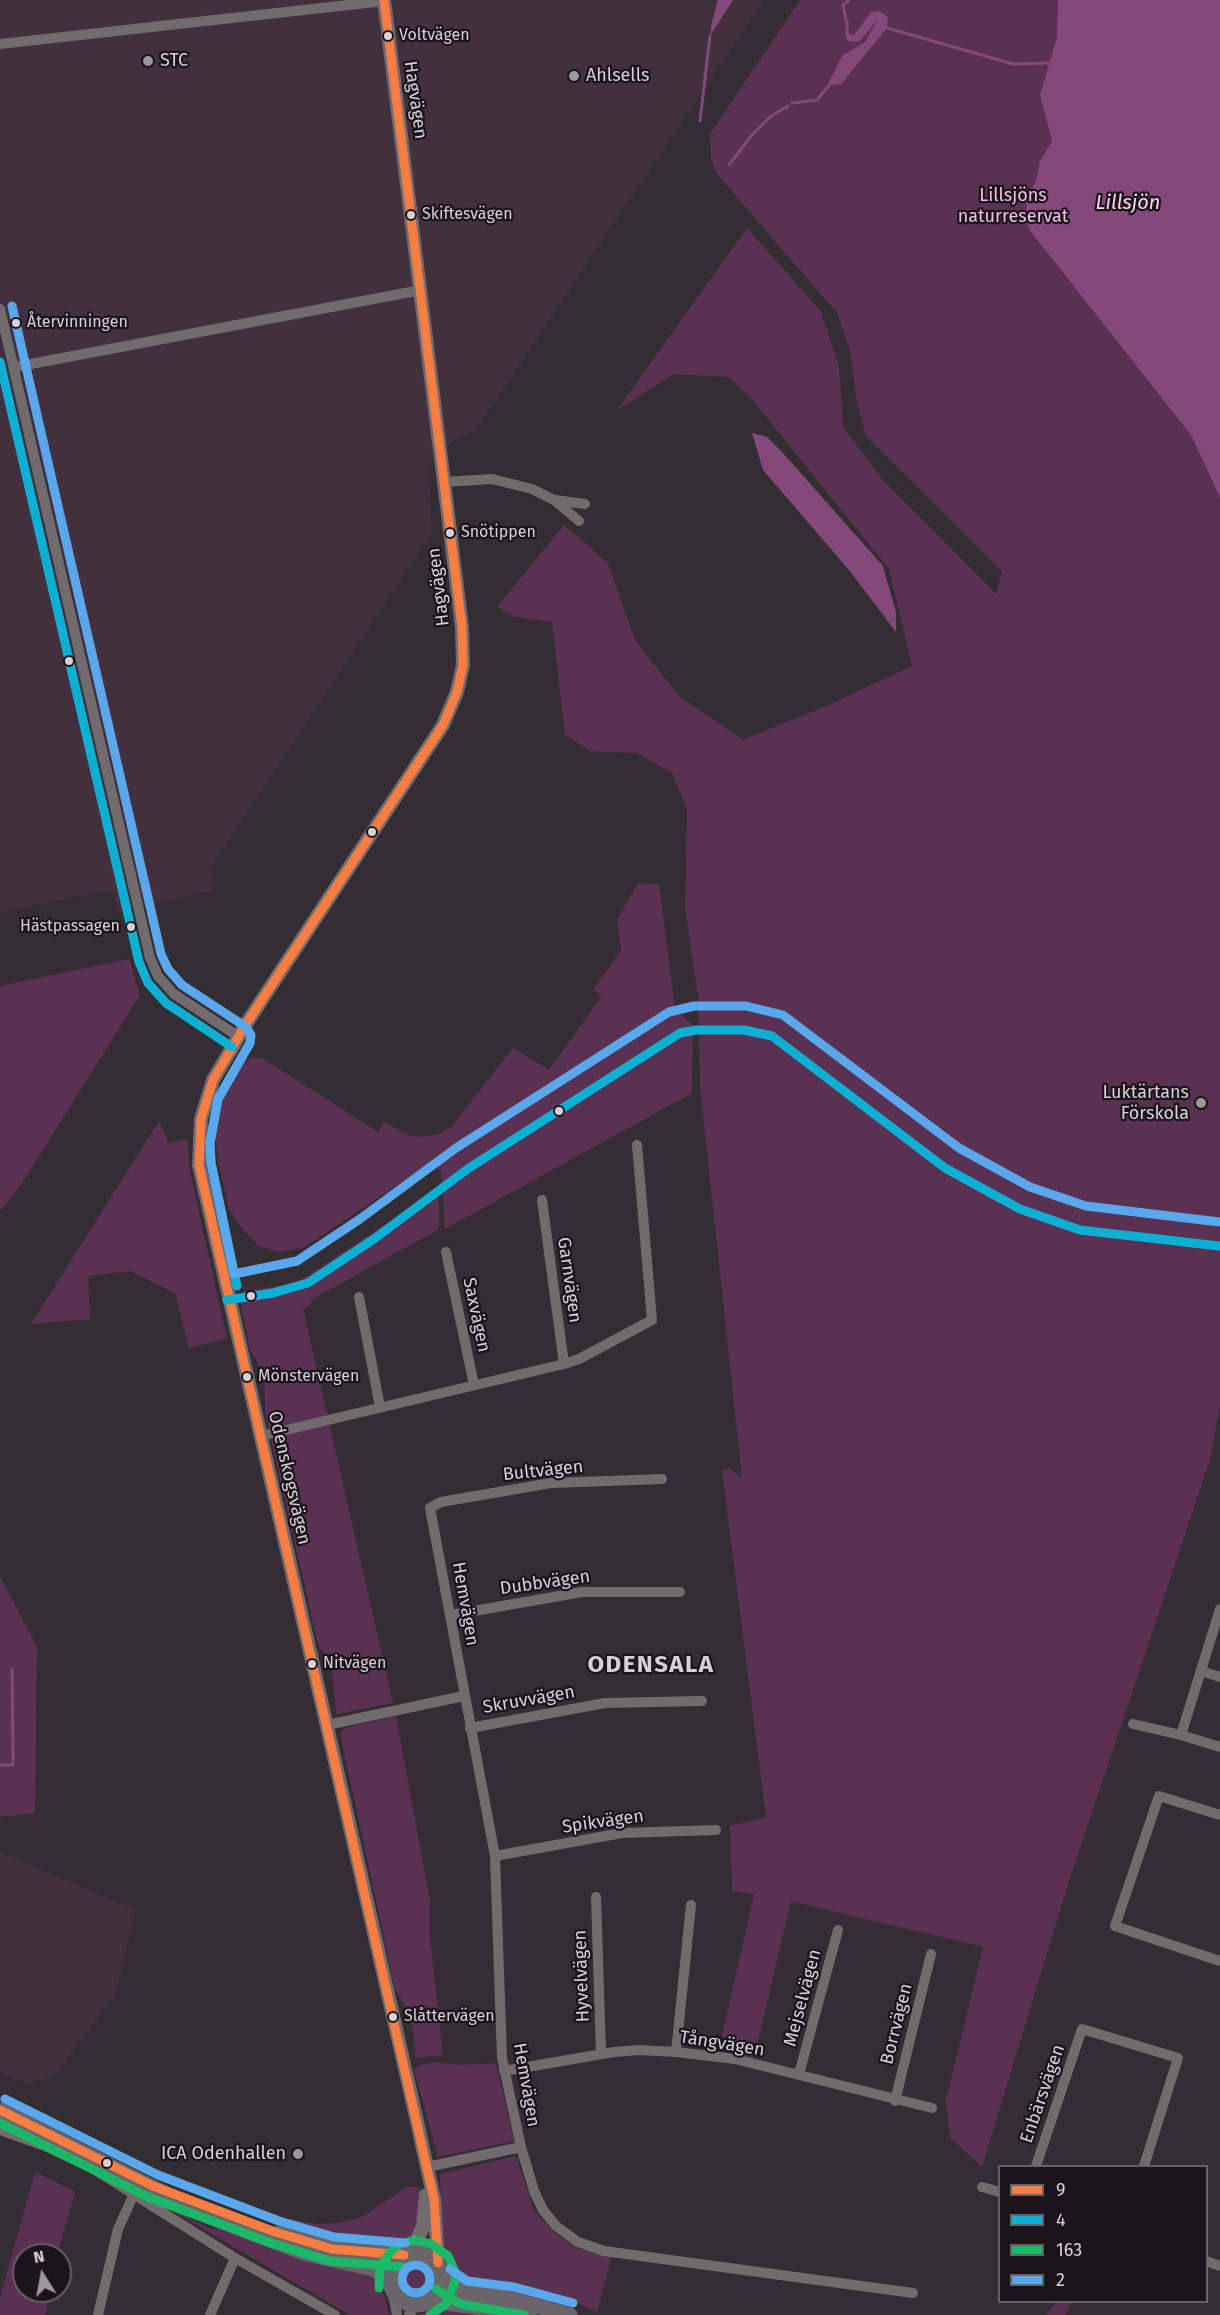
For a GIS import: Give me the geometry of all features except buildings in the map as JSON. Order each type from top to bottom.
[{"type":"main road","points":[[0,2109],[153,2186],[246,2231],[307,2254],[374,2269],[412,2310],[431,2301],[441,2290],[443,2279],[438,2263],[425,2254],[342,2250],[310,2242],[153,2186]]},
{"type":"main road","points":[[392,2286],[394,2264],[408,2254]]},
{"type":"main road","points":[[443,2279],[463,2292],[511,2299],[570,2315]]},
{"type":"main road","points":[[431,2301],[505,2309],[534,2315]]},
{"type":"street","points":[[0,44],[384,0]]},
{"type":"street","name":"Hagvägen","points":[[239,1037],[443,725],[457,692],[463,664],[462,627],[445,482],[384,0]]},
{"type":"street","points":[[15,367],[421,290]]},
{"type":"street","points":[[0,309],[150,958],[158,976],[174,994],[239,1037]]},
{"type":"street","points":[[445,482],[492,479],[532,489],[554,500],[579,521]]},
{"type":"street","points":[[554,500],[585,504]]},
{"type":"street","name":"Odenskogsvägen","points":[[239,1037],[207,1095],[201,1119],[199,1165],[428,2171],[434,2199],[438,2263]]},
{"type":"street","points":[[261,1436],[564,1364],[579,1359],[652,1320],[638,1144]]},
{"type":"street","name":"Garnvägen","points":[[542,1200],[564,1364]]},
{"type":"street","name":"Saxvägen","points":[[446,1252],[474,1385]]},
{"type":"street","points":[[358,1297],[380,1407]]},
{"type":"street","name":"Bultvägen","points":[[430,1508],[441,1502],[551,1483],[662,1479]]},
{"type":"street","name":"Hemvägen","points":[[430,1508],[495,1856],[504,2071],[521,2146],[534,2191],[543,2210],[556,2226],[587,2245],[604,2251],[913,2293]]},
{"type":"street","name":"Dubbvägen","points":[[451,1615],[582,1592],[680,1592]]},
{"type":"street","points":[[1181,1735],[1220,1609]]},
{"type":"street","points":[[1201,1671],[1220,1677]]},
{"type":"street","points":[[327,1725],[464,1696]]},
{"type":"street","name":"Skruvvägen","points":[[470,1728],[605,1703],[702,1701]]},
{"type":"street","points":[[1133,1724],[1220,1747]]},
{"type":"street","points":[[1220,1815],[1159,1796],[1115,1926],[1220,1961]]},
{"type":"street","name":"Spikvägen","points":[[495,1856],[622,1833],[716,1830]]},
{"type":"street","name":"Hyvelvägen","points":[[596,1897],[601,2054]]},
{"type":"street","points":[[676,2052],[691,1905]]},
{"type":"street","name":"Mejselvägen","points":[[799,2074],[838,1930]]},
{"type":"street","name":"Borrvägen","points":[[895,2101],[931,1954]]},
{"type":"street","name":"Enbärsvägen","points":[[1036,2165],[1082,2029],[1178,2058],[1144,2165]]},
{"type":"street","name":"Tångvägen","points":[[504,2071],[601,2054],[639,2050],[676,2052],[735,2059],[895,2101],[932,2108]]},
{"type":"street","points":[[0,2130],[45,2146],[92,2168],[235,2258],[333,2314]]},
{"type":"street","points":[[428,2171],[521,2146]]},
{"type":"street","name":"Odenskogsvägen","points":[[408,2254],[423,2227],[428,2171]]},
{"type":"street","points":[[982,2187],[998,2192]]},
{"type":"street","points":[[98,2315],[118,2229],[134,2194]]},
{"type":"street","points":[[210,2315],[235,2258]]},
{"type":"street","points":[[392,2286],[397,2315]]},
{"type":"shaded area","points":[[0,0],[764,0],[475,431],[455,439],[429,467],[432,533],[210,868],[215,890],[118,912],[112,889],[0,913]]},
{"type":"shaded area","points":[[0,1852],[136,1910],[115,1995],[54,2076],[27,2084],[0,2072]]},
{"type":"green space","name":"Lillsjöns naturreservat","points":[[800,0],[1220,0],[1220,1405],[1210,1460],[1069,1881],[982,2167],[950,2138],[946,2100],[983,1947],[791,1901],[754,2058],[719,2049],[754,1894],[732,1891],[730,1826],[766,1817],[722,1470],[730,1468],[742,1478],[700,1086],[698,996],[685,908],[687,809],[672,773],[637,753],[590,751],[565,734],[552,622],[515,617],[497,607],[564,525],[608,563],[635,640],[679,696],[743,740],[826,706],[912,666],[889,569],[750,397],[729,377],[674,374],[617,410],[747,228],[820,310],[839,366],[843,427],[882,479],[996,594],[1002,571],[866,436],[857,404],[850,350],[837,313],[717,174],[711,159],[710,134]]},
{"type":"green space","points":[[638,883],[659,884],[675,1009],[693,1025],[692,1093],[445,1229],[441,1171],[429,1164],[303,1248],[279,1252],[259,1246],[240,1226],[229,1209],[218,1161],[214,1119],[220,1097],[236,1068],[251,1058],[262,1058],[378,1132],[384,1122],[409,1136],[423,1137],[439,1134],[452,1126],[513,1048],[549,1070],[602,996],[593,990],[621,950],[617,920]]},
{"type":"green space","points":[[129,959],[140,995],[21,1185],[0,1211],[0,986]]},
{"type":"green space","points":[[159,1121],[169,1143],[188,1139],[189,1167],[227,1339],[189,1348],[175,1293],[131,1271],[88,1276],[90,1319],[31,1324]]},
{"type":"green space","points":[[439,1189],[439,1229],[311,1300],[311,1305],[303,1309],[393,1703],[336,1714],[333,1677],[326,1656],[318,1645],[266,1417],[264,1383],[258,1363],[250,1350],[240,1300],[247,1298],[239,1300],[242,1292],[293,1283],[305,1277]]},
{"type":"green space","points":[[0,1576],[37,1647],[35,1813],[0,1817]]},
{"type":"green space","points":[[396,1716],[430,1901],[430,1938],[443,2055],[415,2058],[414,2033],[406,2008],[395,1989],[340,1733],[345,1728]]},
{"type":"green space","points":[[433,2062],[461,2065],[496,2063],[514,2141],[438,2157],[414,2070],[418,2066]]},
{"type":"green space","points":[[516,2156],[534,2211],[554,2232],[577,2248],[612,2256],[597,2312],[558,2294],[552,2305],[467,2286],[455,2281],[449,2274],[441,2236],[440,2174]]},
{"type":"green space","points":[[35,2172],[75,2192],[60,2243],[15,2243]]},
{"type":"green space","points":[[415,2186],[421,2191],[417,2234],[407,2246],[395,2249],[329,2243],[280,2229],[283,2218],[318,2224],[339,2223],[362,2217],[407,2187]]},
{"type":"green space","points":[[155,2201],[211,2229],[226,2228],[370,2273],[380,2280],[389,2315],[350,2315]]},
{"type":"green space","points":[[12,2254],[12,2303],[48,2303],[46,2315],[0,2315],[0,2297]]},
{"type":"green space","points":[[416,2261],[429,2266],[434,2279],[429,2292],[416,2297],[403,2292],[398,2279],[403,2266]]},
{"type":"green space","points":[[1056,2303],[1071,2303],[1066,2315],[1045,2315]]},
{"type":"green space","points":[[442,2309],[503,2315],[416,2315]]},
{"type":"water","points":[[718,0],[733,0],[710,36],[712,22]]},
{"type":"water","name":"Lillsjön","points":[[1058,0],[1220,0],[1220,497],[1191,435],[1028,228],[1026,201],[1036,181],[1040,161],[1052,141],[1040,95],[1057,37]]},
{"type":"water","points":[[879,11],[888,17],[887,28],[841,84],[832,85],[829,82],[842,56],[865,42],[878,19],[859,42],[848,41],[845,35],[847,33],[854,35],[871,12]]},
{"type":"water","points":[[752,433],[767,437],[783,453],[883,566],[896,612],[896,632],[849,570],[763,470]]},
{"type":"waterway","points":[[846,19],[843,5],[849,0]]},
{"type":"waterway","points":[[847,22],[847,33]]},
{"type":"waterway","points":[[887,28],[1013,64],[1049,63]]},
{"type":"waterway","points":[[700,121],[710,36]]},
{"type":"waterway","points":[[792,103],[817,100],[830,84]]},
{"type":"waterway","points":[[729,165],[751,136],[771,116],[788,106]]},
{"type":"waterway","points":[[0,1765],[13,1765],[12,1669]]},
{"type":"transit line","name":"9","points":[[384,0],[462,627],[463,665],[457,692],[443,725],[246,1024],[213,1080],[201,1119],[199,1165],[434,2199],[438,2263]]},
{"type":"transit line","name":"2","points":[[12,306],[161,954],[168,969],[182,985],[246,1027],[251,1035],[250,1043],[218,1099],[210,1143],[211,1163],[234,1274],[297,1261],[360,1219],[456,1148],[669,1012],[694,1006],[746,1006],[783,1015],[959,1148],[1030,1187],[1086,1206],[1220,1222]]},
{"type":"transit line","name":"4","points":[[0,362],[139,962],[148,983],[166,1003],[232,1047]]},
{"type":"transit line","name":"4","points":[[227,1300],[273,1293],[308,1283],[374,1239],[469,1168],[680,1033],[696,1030],[744,1030],[772,1036],[945,1168],[1020,1209],[1080,1230],[1219,1246]]},
{"type":"transit line","name":"4","points":[[237,1286],[211,1163],[210,1143],[218,1099],[250,1043]]},
{"type":"transit line","name":"2","points":[[5,2099],[158,2175],[279,2221],[334,2237],[405,2243]]},
{"type":"transit line","name":"9","points":[[0,2110],[153,2186],[275,2232],[332,2249],[404,2255]]},
{"type":"transit line","name":"163","points":[[0,2123],[148,2197],[271,2243],[330,2261],[403,2267]]},
{"type":"transit line","name":"163","points":[[379,2288],[380,2267],[392,2250],[400,2244],[415,2240],[431,2244],[448,2256],[455,2272],[455,2282],[446,2304],[430,2315]]},
{"type":"transit line","name":"2","points":[[416,2265],[426,2269],[430,2279],[426,2289],[416,2293],[406,2289],[402,2279],[406,2269],[416,2265]]},
{"type":"transit line","name":"2","points":[[450,2269],[467,2281],[514,2287],[573,2303]]},
{"type":"transit line","name":"163","points":[[436,2289],[460,2304],[524,2315]]},
{"type":"place","name":"Voltvägen","points":[[388,36]]},
{"type":"place","name":"STC","points":[[148,61]]},
{"type":"place","name":"Ahlsells","points":[[574,76]]},
{"type":"place","name":"Skiftesvägen","points":[[411,215]]},
{"type":"place","name":"Återvinningen","points":[[16,323]]},
{"type":"place","name":"Snötippen","points":[[450,533]]},
{"type":"place","name":"Hästpassagen","points":[[131,927]]},
{"type":"place","name":"Luktärtans Förskola","points":[[1201,1103]]},
{"type":"place","name":"Mönstervägen","points":[[247,1377]]},
{"type":"place","name":"Nitvägen","points":[[312,1664]]},
{"type":"place","name":"Slåttervägen","points":[[393,2017]]},
{"type":"place","name":"ICA Odenhallen","points":[[298,2154]]},
{"type":"district","name":"ODENSALA","points":[[651,1665]]}]
